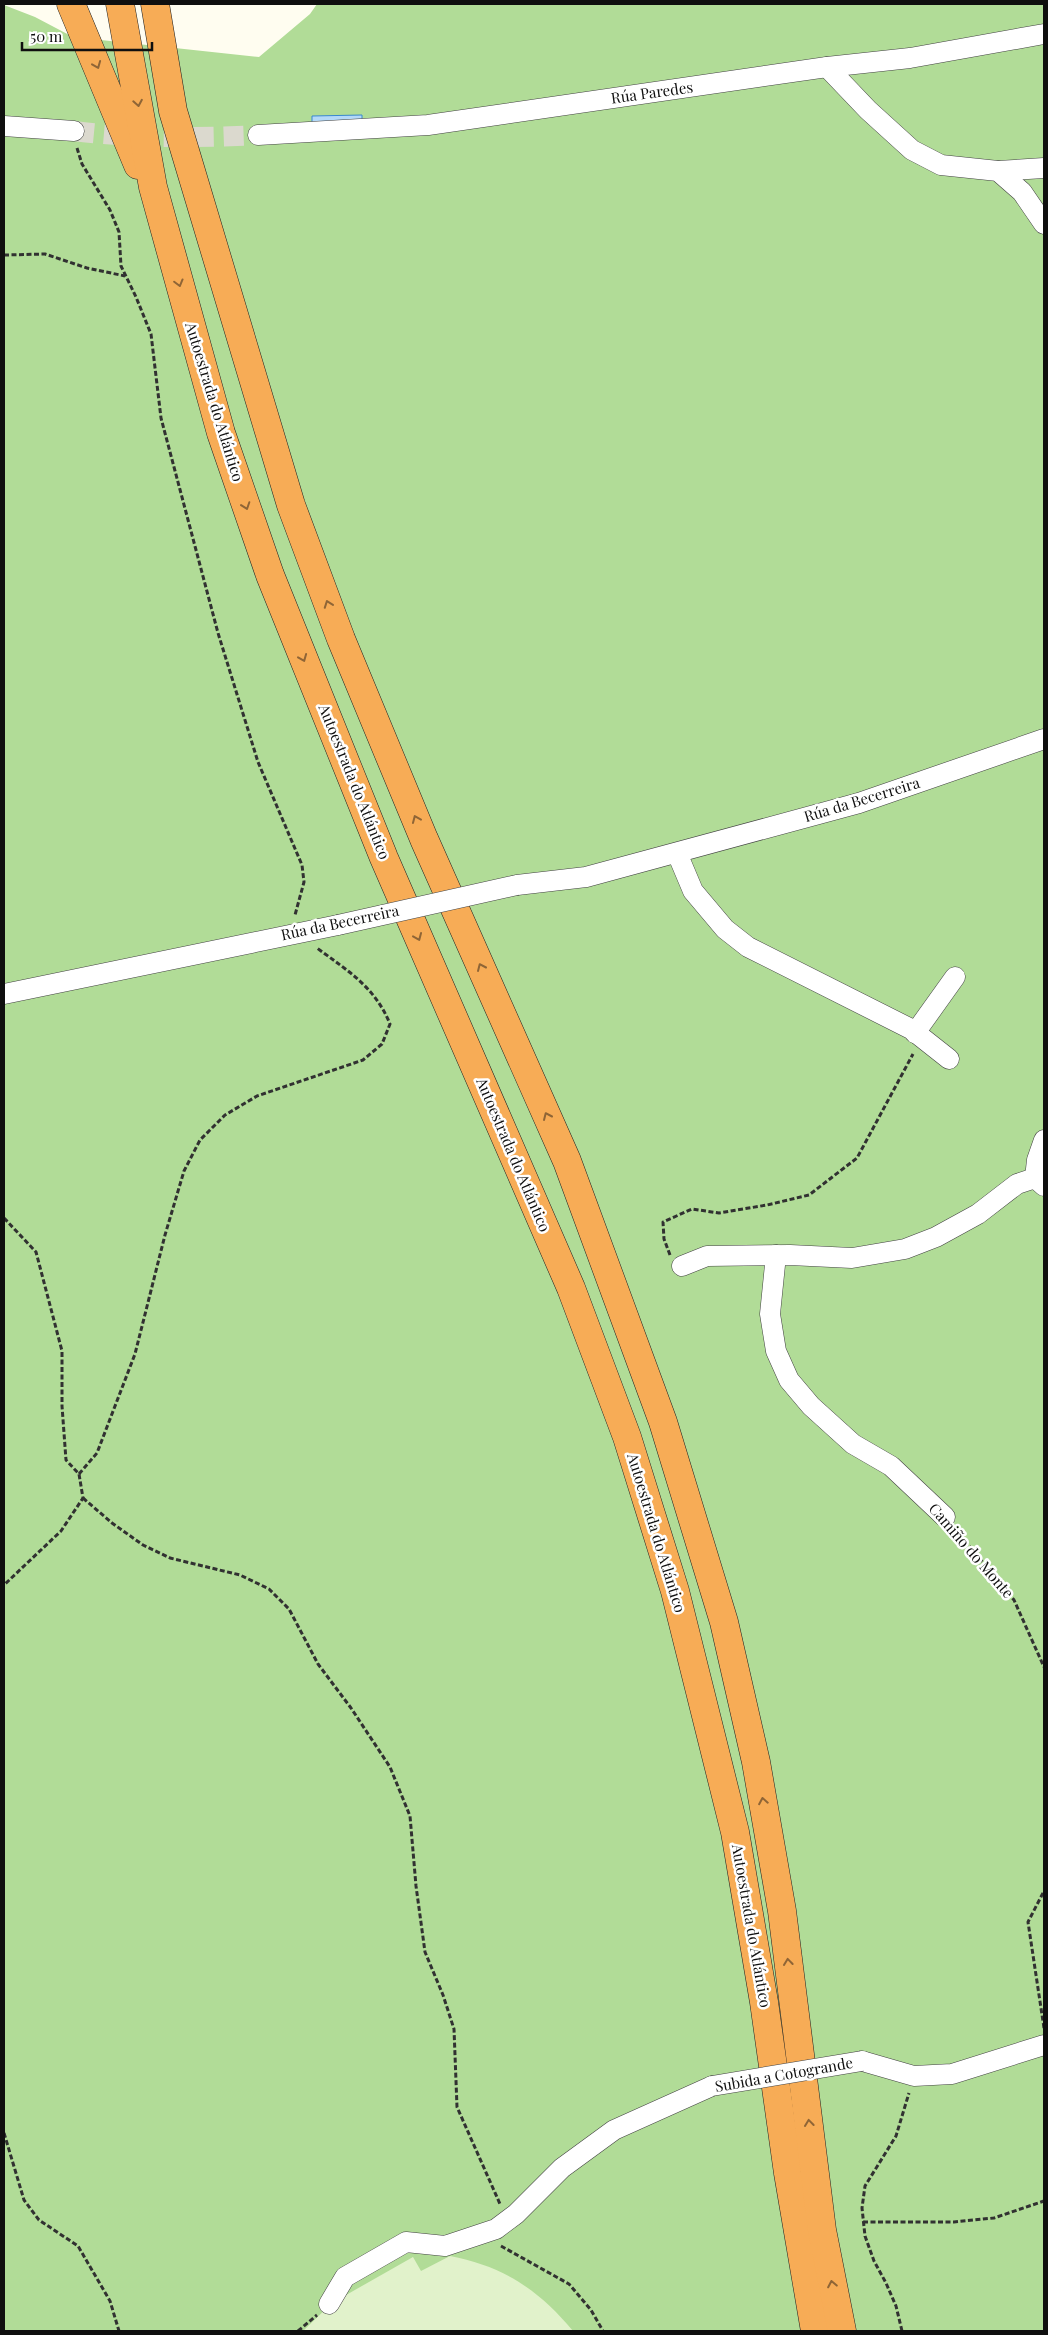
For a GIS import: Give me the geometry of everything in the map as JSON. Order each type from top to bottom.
[{"type":"highway","points":[[72,4],[166,236]]},
{"type":"highway","name":"Autoestrada do Atlántico","points":[[120,4],[153,187],[221,433],[270,575],[384,858],[571,1288],[627,1437],[675,1591],[735,1832],[764,2002],[788,2173],[815,2331]]},
{"type":"highway","name":"Autoestrada do Atlántico","points":[[155,4],[173,111],[291,505],[341,638],[424,839],[567,1161],[663,1422],[724,1622],[756,1762],[782,1911],[822,2230],[842,2331]]},
{"type":"highway","points":[[173,4],[173,111]]},
{"type":"street","name":"Rúa Paredes","points":[[258,135],[428,125],[827,67],[910,58],[1044,34]]},
{"type":"street","points":[[827,67],[868,110],[912,150],[941,165],[998,171],[1044,168]]},
{"type":"street","points":[[4,126],[73,131]]},
{"type":"street","points":[[998,171],[1022,192],[1044,224]]},
{"type":"street","name":"Rúa da Becerreira","points":[[4,994],[338,925],[516,885],[586,877],[859,804],[1044,739]]},
{"type":"street","points":[[676,853],[693,891],[725,929],[748,947],[918,1035],[949,1059]]},
{"type":"street","points":[[918,1035],[956,977]]},
{"type":"street","points":[[682,1266],[707,1256],[776,1255],[852,1258],[905,1249],[936,1237],[978,1214],[1017,1184],[1040,1182],[1037,1160],[1044,1140]]},
{"type":"street","name":"Camiño do Monte","points":[[776,1255],[770,1314],[776,1351],[789,1380],[811,1406],[853,1444],[891,1466],[945,1517]]},
{"type":"street","points":[[914,2076],[952,2074],[1044,2045]]},
{"type":"street","name":"Subida a Cotogrande","points":[[329,2304],[344,2277],[406,2242],[445,2246],[496,2230],[562,2168],[614,2130],[659,2108],[712,2086],[862,2061],[914,2076]]},
{"type":"path","points":[[73,131],[82,164],[110,210],[119,232],[121,266],[151,334],[161,418],[218,633],[258,762],[302,865],[304,882],[292,934],[360,981],[382,1006],[390,1024],[382,1044],[363,1060],[257,1096],[225,1115],[200,1140],[184,1171],[165,1235],[135,1354],[97,1453],[79,1474]]},
{"type":"path","points":[[4,255],[46,254],[87,268],[126,276]]},
{"type":"path","points":[[682,1266],[672,1260],[664,1239],[663,1222],[692,1210],[719,1213],[767,1205],[809,1195],[857,1158],[918,1035]]},
{"type":"path","points":[[4,1218],[36,1252],[62,1351],[62,1406],[66,1460],[79,1474],[83,1498],[112,1523],[143,1545],[170,1558],[240,1575],[269,1589],[289,1609],[318,1664],[351,1708],[390,1767],[410,1816],[416,1886],[426,1952],[443,1994],[454,2029],[457,2107],[484,2164],[507,2221]]},
{"type":"path","points":[[4,1585],[61,1531],[83,1498]]},
{"type":"path","name":"Camiño do Monte","points":[[945,1517],[1014,1600],[1044,1667]]},
{"type":"path","points":[[1044,1892],[1028,1922],[1044,2032]]},
{"type":"path","points":[[902,2331],[896,2306],[874,2261],[865,2236],[862,2208],[865,2186],[896,2136],[914,2076]]},
{"type":"path","points":[[4,2133],[24,2200],[39,2220],[78,2246],[110,2301],[119,2331]]},
{"type":"path","points":[[864,2222],[954,2222],[994,2218],[1044,2201]]},
{"type":"path","points":[[478,2235],[569,2284],[590,2310],[603,2331]]},
{"type":"path","points":[[298,2331],[329,2304]]},
{"type":"green space","points":[[317,4],[1044,4],[1044,2331],[4,2331],[4,5],[35,17],[73,37],[259,57],[310,14]]},
{"type":"green space","points":[[450,2256],[487,2266],[519,2282],[547,2303],[573,2331],[303,2331],[332,2303],[413,2257],[421,2271]]},
{"type":"water","points":[[362,115],[362,125],[312,127],[312,116]]},
{"type":"tunnel","points":[[74,131],[166,137],[258,135]]}]
